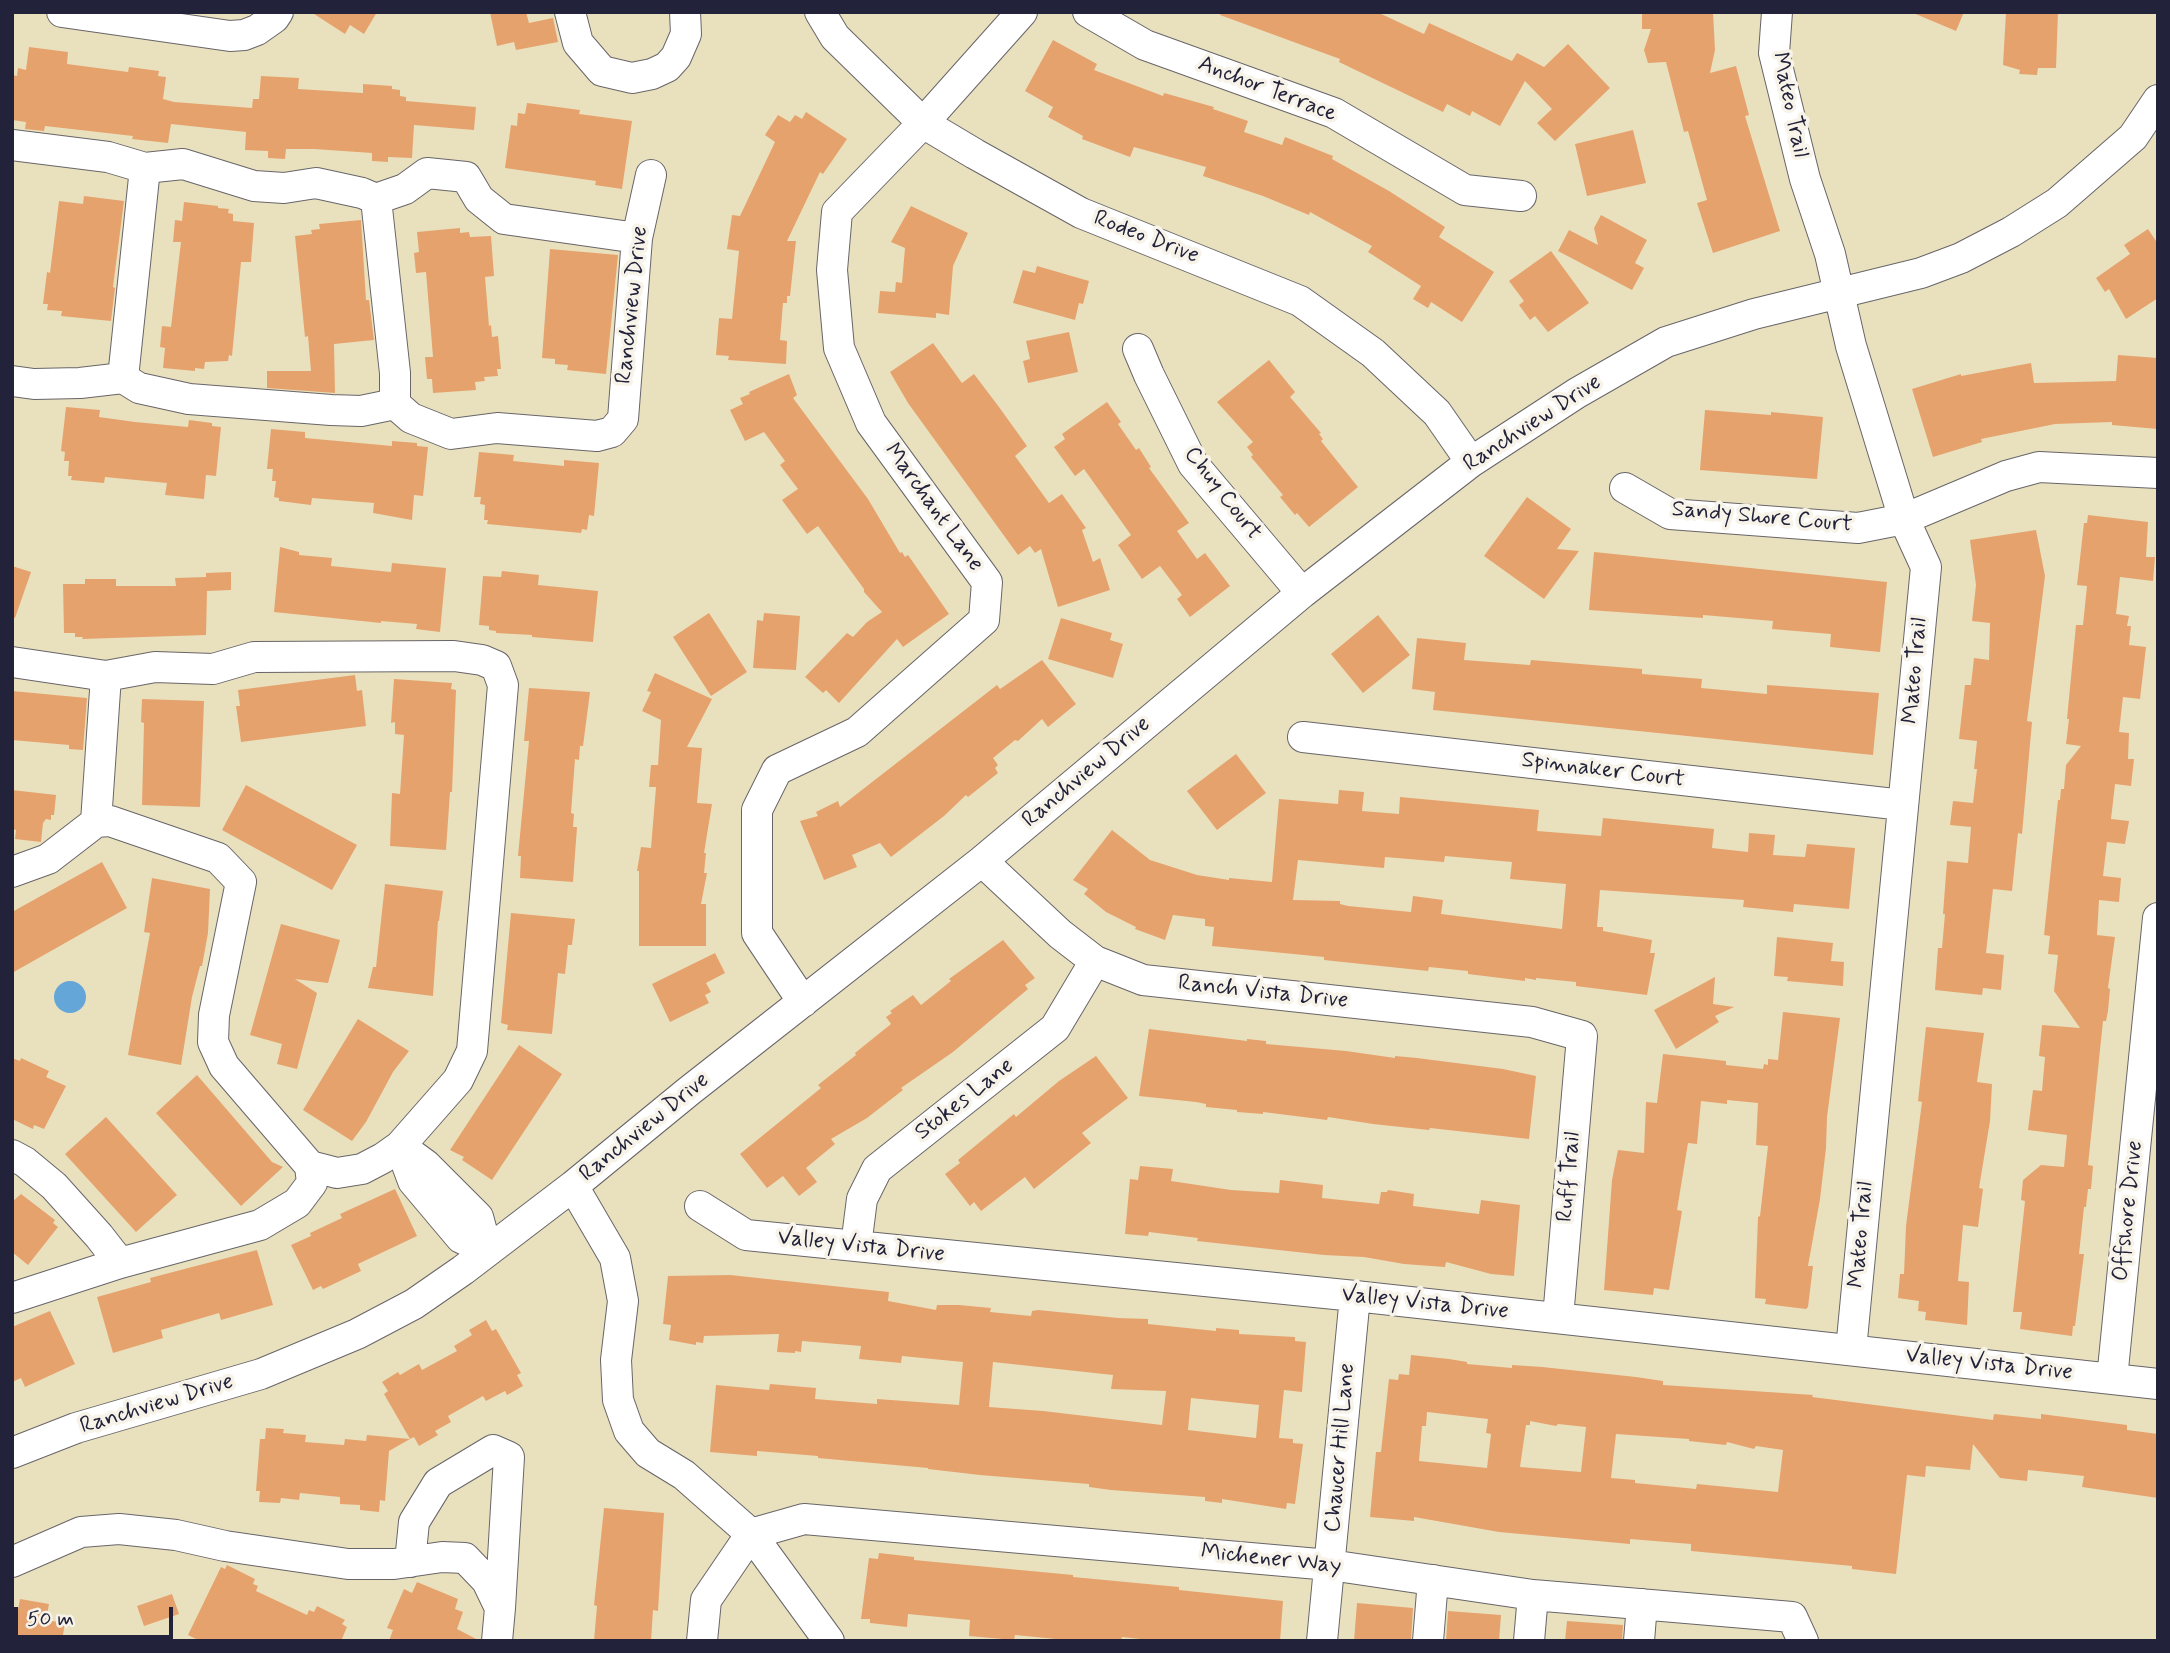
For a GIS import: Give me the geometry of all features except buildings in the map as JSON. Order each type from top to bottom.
[{"type":"street","points":[[62,12],[230,36],[257,30],[278,12]]},
{"type":"street","points":[[570,12],[578,43],[602,72],[632,78],[652,75],[667,67],[676,57],[686,34],[685,12]]},
{"type":"street","name":"Rodeo Drive","points":[[820,12],[835,37],[923,123],[1081,213],[1300,301],[1373,353],[1437,413],[1471,462]]},
{"type":"street","name":"Marchant Lane","points":[[803,1002],[757,933],[757,810],[777,770],[857,732],[984,620],[987,582],[871,423],[838,348],[832,270],[837,212],[923,123],[1022,12]]},
{"type":"street","name":"Anchor Terrace","points":[[1088,12],[1145,45],[1334,113],[1465,190],[1521,196]]},
{"type":"street","name":"Mateo Trail","points":[[1777,12],[1774,53],[1805,178],[1830,254],[1850,346],[1904,520],[1926,567],[1852,1350]]},
{"type":"street","name":"Ranchview Drive","points":[[12,1453],[76,1428],[261,1374],[357,1334],[414,1304],[573,1186],[982,861],[1302,593],[1471,462],[1577,393],[1666,342],[1754,314],[1921,273],[1961,258],[2011,232],[2057,203],[2133,137],[2158,100]]},
{"type":"street","points":[[12,145],[108,157],[145,169],[183,164],[254,186],[284,188],[316,183],[362,193],[376,199],[405,189],[427,173],[466,177],[479,199],[504,219],[637,238]]},
{"type":"street","points":[[123,378],[145,169]]},
{"type":"street","name":"Ranchview Drive","points":[[395,404],[411,418],[451,434],[497,428],[597,436],[612,432],[623,419],[637,238],[651,175]]},
{"type":"street","points":[[12,381],[34,384],[80,383],[123,378],[139,387],[189,399],[351,411],[395,404],[395,373],[376,199]]},
{"type":"street","name":"Chuy Court","points":[[1138,349],[1193,464],[1302,593]]},
{"type":"street","name":"Sandy Shore Court","points":[[1625,488],[1670,514],[1858,528],[1904,520],[2006,477],[2039,467],[2158,473]]},
{"type":"street","points":[[12,662],[106,676],[155,667],[213,669],[254,657],[454,656],[482,660],[496,666],[502,685],[472,1051],[458,1080],[400,1146],[362,1169],[337,1172],[310,1166]]},
{"type":"street","points":[[96,822],[106,676]]},
{"type":"street","name":"Spinnaker Court","points":[[1303,737],[1903,806]]},
{"type":"street","points":[[12,873],[48,859],[96,822],[110,821],[218,858],[241,882],[214,1015],[213,1042],[224,1066],[310,1166],[312,1184],[297,1203],[260,1225],[120,1263],[12,1298]]},
{"type":"street","name":"Ranch Vista Drive","points":[[982,861],[1060,934],[1095,961],[1143,980],[1532,1022],[1582,1036]]},
{"type":"street","name":"Offshore Drive","points":[[2112,1379],[2147,1143],[2158,918]]},
{"type":"street","name":"Stokes Lane","points":[[856,1246],[862,1199],[877,1169],[1055,1028],[1095,961]]},
{"type":"street","name":"Ruff Trail","points":[[1558,1318],[1582,1036]]},
{"type":"street","points":[[400,1146],[413,1181],[461,1238],[487,1250]]},
{"type":"street","points":[[12,1155],[54,1186],[120,1263]]},
{"type":"street","points":[[573,1186],[615,1258],[623,1301],[616,1360],[618,1400],[629,1431],[648,1453],[684,1475],[751,1534],[829,1641]]},
{"type":"street","name":"Valley Vista Drive","points":[[700,1206],[746,1235],[1355,1296],[2158,1384]]},
{"type":"street","name":"Chaucer Hill Lane","points":[[1322,1641],[1355,1296]]},
{"type":"street","points":[[411,1562],[414,1522],[438,1483],[493,1450],[509,1457],[497,1641]]},
{"type":"street","name":"Michener Way","points":[[751,1534],[804,1519],[1330,1565],[1533,1595],[1642,1604],[1797,1629]]},
{"type":"street","points":[[12,1562],[81,1532],[119,1529],[176,1535],[225,1546],[348,1564],[394,1564],[442,1557],[466,1558],[487,1581],[500,1608]]},
{"type":"street","points":[[702,1641],[706,1600],[751,1534]]},
{"type":"street","points":[[1428,1641],[1433,1580]]},
{"type":"street","points":[[1528,1641],[1533,1595]]},
{"type":"street","points":[[1639,1641],[1642,1604]]},
{"type":"water","points":[[70,981],[81,986],[86,997],[81,1008],[70,1013],[59,1008],[54,997],[59,986]]}]
